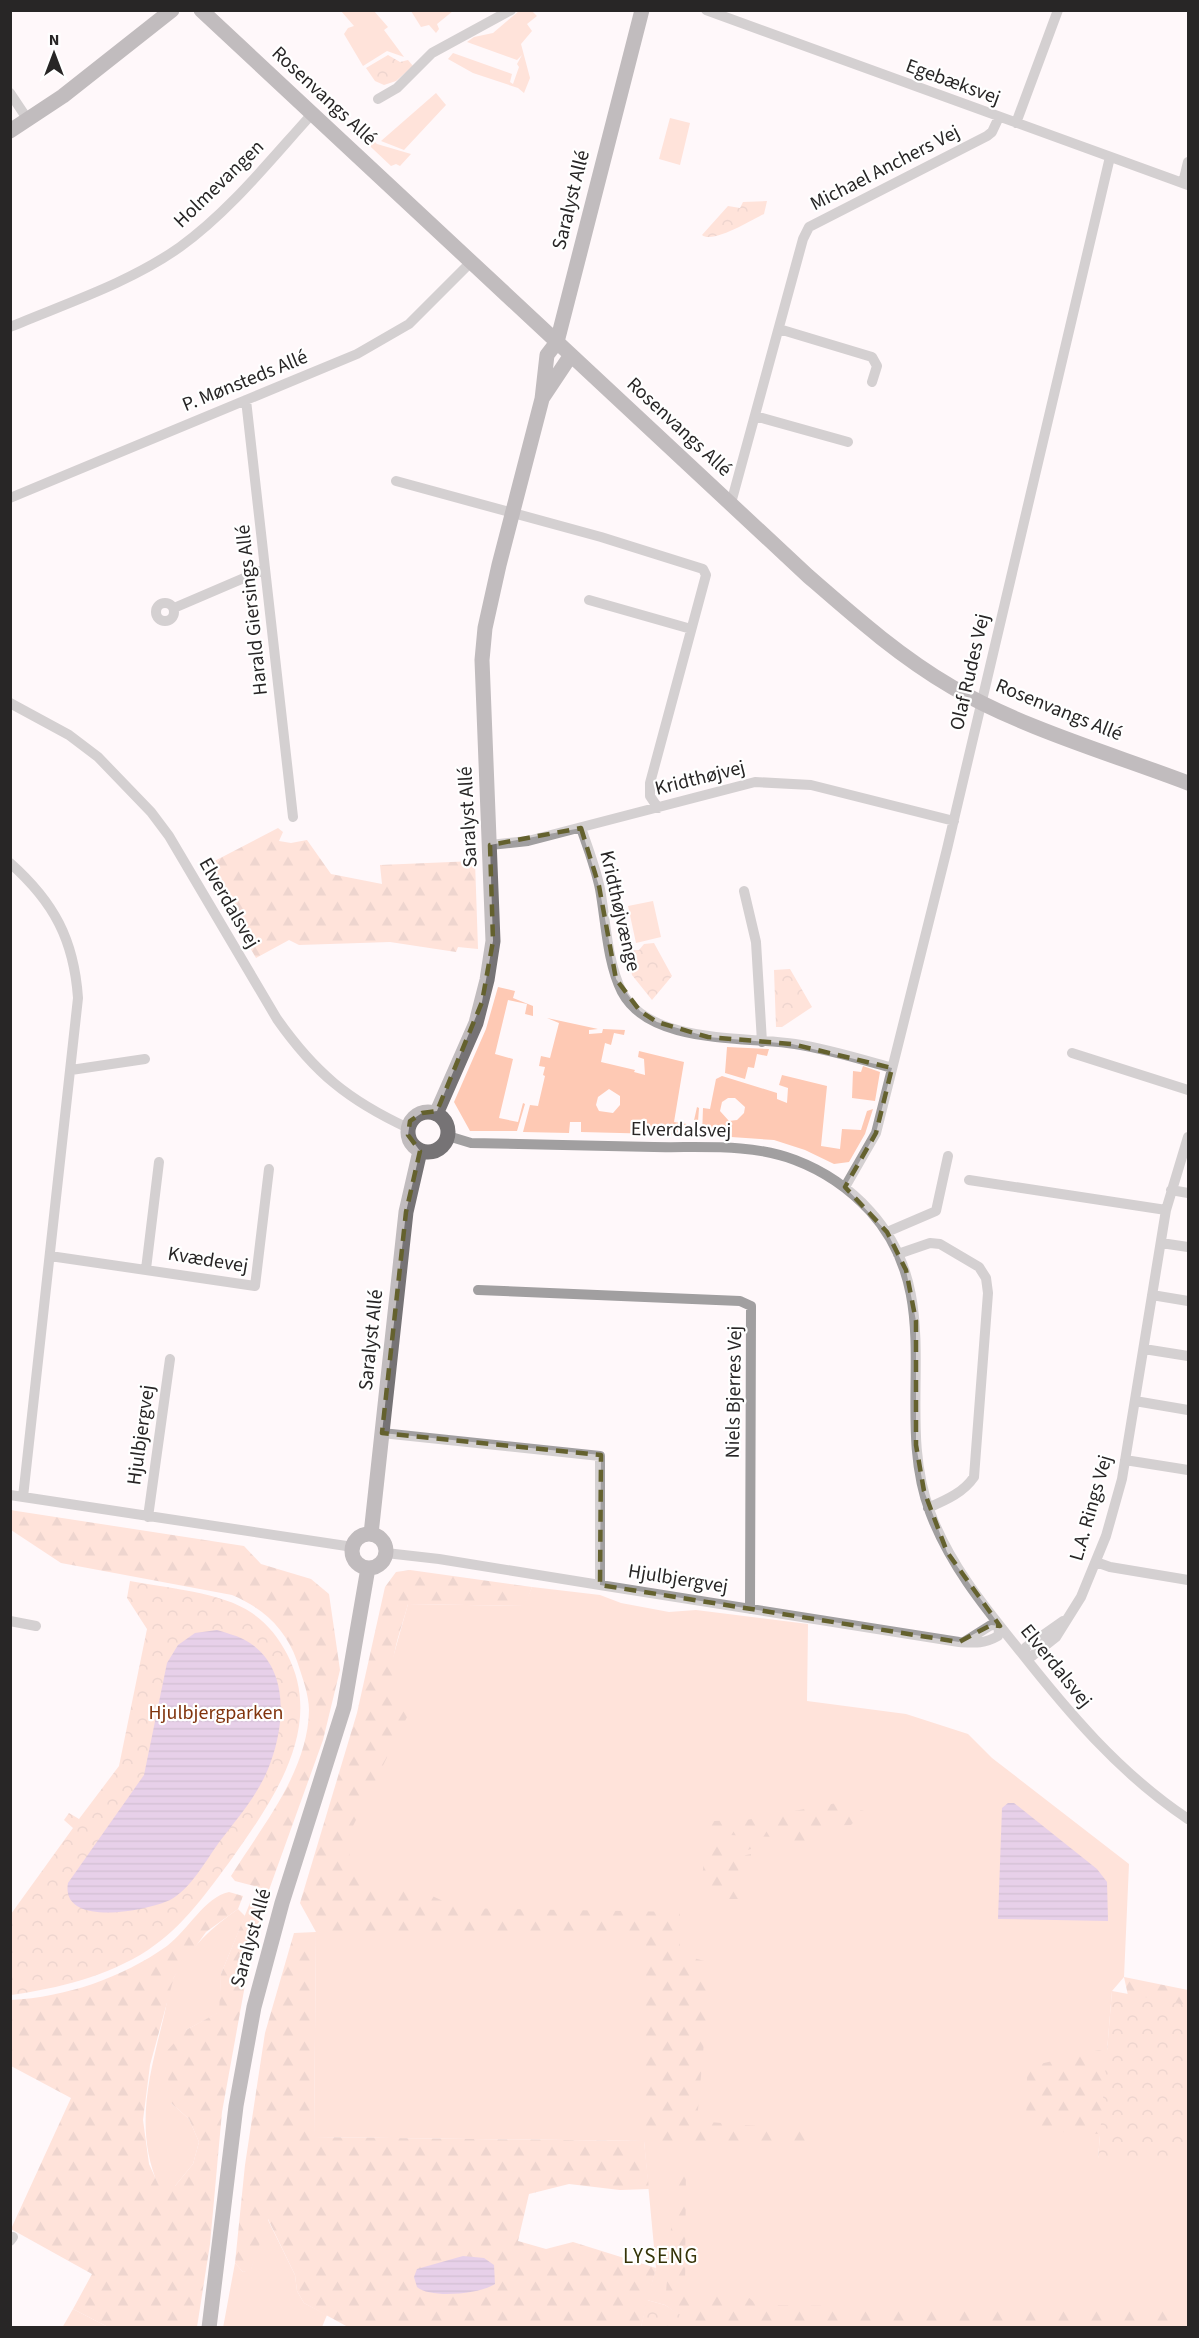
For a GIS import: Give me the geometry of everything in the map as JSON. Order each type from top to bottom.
[{"type":"street","points":[[10,131],[28,120],[172,10]]},
{"type":"street","name":"Rosenvangs Allé","points":[[201,10],[808,576],[881,640],[928,672],[981,702],[1188,783]]},
{"type":"street","points":[[378,99],[397,88],[432,53],[511,10]]},
{"type":"street","name":"Saralyst Allé","points":[[436,1114],[476,1023],[487,980],[493,942],[482,660],[489,608],[542,399],[547,355],[557,342],[642,10]]},
{"type":"street","name":"Egebæksvej","points":[[706,10],[1186,184]]},
{"type":"street","points":[[1016,123],[1058,10]]},
{"type":"street","points":[[10,93],[28,120]]},
{"type":"street","name":"Holmevangen","points":[[10,327],[136,273],[180,246],[227,204],[312,114]]},
{"type":"street","name":"Michael Anchers Vej","points":[[731,503],[803,239],[809,227],[987,136],[999,117]]},
{"type":"street","name":"Olaf Rudes Vej","points":[[845,1187],[876,1133],[954,821],[1110,157]]},
{"type":"street","points":[[1186,184],[1188,162]]},
{"type":"street","name":"P. Mønsteds Allé","points":[[10,498],[357,354],[400,329],[430,306],[471,262]]},
{"type":"street","points":[[779,329],[873,357],[877,366],[872,382]]},
{"type":"street","name":"Saralyst Allé","points":[[542,399],[571,355]]},
{"type":"street","name":"Harald Giersings Allé","points":[[246,400],[293,816]]},
{"type":"street","points":[[755,416],[848,442]]},
{"type":"street","points":[[396,481],[514,512],[704,568],[706,575],[650,783],[650,796],[658,808]]},
{"type":"street","points":[[174,608],[265,569]]},
{"type":"street","points":[[588,600],[691,629]]},
{"type":"street","name":"Elverdalsvej","points":[[10,703],[69,735],[123,781],[169,836],[277,1019],[312,1066],[377,1114],[408,1128]]},
{"type":"street","name":"Kridthøjvej","points":[[490,845],[528,842],[735,786],[773,782],[811,785],[954,821]]},
{"type":"street","name":"Kridthøjvænge","points":[[582,828],[599,886],[616,979],[631,1004],[657,1022],[708,1037],[818,1048],[892,1068]]},
{"type":"street","points":[[10,863],[51,908],[71,950],[78,998],[22,1497]]},
{"type":"street","points":[[744,891],[756,942],[762,1042]]},
{"type":"street","points":[[1072,1053],[1188,1090]]},
{"type":"street","points":[[71,1070],[145,1059]]},
{"type":"street","points":[[422,1113],[436,1114],[445,1121],[447,1137],[445,1143],[434,1152],[420,1151],[410,1142],[408,1128],[410,1121],[422,1113]]},
{"type":"street","name":"Elverdalsvej","points":[[447,1137],[471,1143],[765,1151],[812,1167],[845,1187],[887,1232],[911,1287],[916,1321],[916,1445],[928,1508],[956,1567],[1024,1656],[1114,1760],[1144,1787],[1188,1819]]},
{"type":"street","name":"L.A. Rings Vej","points":[[1024,1656],[1032,1656],[1056,1637],[1096,1562],[1113,1512],[1125,1460],[1166,1210],[1188,1137]]},
{"type":"street","name":"Saralyst Allé","points":[[371,1534],[406,1212],[420,1151]]},
{"type":"street","points":[[887,1232],[936,1211],[948,1156]]},
{"type":"street","name":"Kvædevej","points":[[146,1269],[159,1162]]},
{"type":"street","name":"Kvædevej","points":[[50,1256],[255,1286],[269,1169]]},
{"type":"street","points":[[969,1180],[1166,1210]]},
{"type":"street","points":[[1171,1190],[1188,1193]]},
{"type":"street","points":[[898,1254],[930,1243],[940,1244],[979,1267],[986,1278],[988,1293],[974,1477],[960,1491],[928,1508]]},
{"type":"street","points":[[1161,1243],[1188,1247]]},
{"type":"street","name":"Niels Bjerres Vej","points":[[478,1290],[740,1301],[751,1306],[750,1609]]},
{"type":"street","points":[[1152,1295],[1188,1301]]},
{"type":"street","points":[[1144,1349],[1188,1356]]},
{"type":"street","name":"Hjulbjergvej","points":[[148,1516],[170,1359]]},
{"type":"street","points":[[1135,1401],[1188,1410]]},
{"type":"street","points":[[382,1433],[600,1456],[600,1585]]},
{"type":"street","points":[[1125,1460],[1188,1470]]},
{"type":"street","name":"Hjulbjergvej","points":[[10,1495],[352,1547]]},
{"type":"street","points":[[371,1534],[384,1543],[386,1553],[378,1566],[368,1568],[356,1561],[352,1547],[362,1536],[371,1534]]},
{"type":"street","name":"Hjulbjergvej","points":[[386,1553],[439,1559],[964,1642],[991,1625],[1000,1626]]},
{"type":"street","points":[[1096,1562],[1110,1568],[1188,1580]]},
{"type":"street","name":"Saralyst Allé","points":[[209,2328],[236,2106],[254,2007],[282,1903],[344,1707],[368,1568]]},
{"type":"street","points":[[10,1620],[36,1626]]},
{"type":"highlighted area","points":[[581,828],[599,886],[616,979],[640,1011],[657,1022],[708,1037],[792,1044],[892,1068],[876,1133],[845,1187],[887,1232],[906,1270],[916,1321],[916,1445],[924,1491],[947,1552],[1000,1626],[991,1625],[959,1642],[600,1585],[601,1455],[382,1433],[406,1212],[420,1151],[408,1135],[410,1121],[422,1113],[437,1111],[482,1002],[493,941],[490,845]]},
{"type":"green space","points":[[341,11],[374,11],[388,27],[384,30],[404,57],[387,51],[363,66],[344,34],[348,28],[354,26]]},
{"type":"green space","points":[[411,11],[453,11],[437,24],[439,29],[436,33],[429,25],[421,27]]},
{"type":"green space","points":[[519,11],[532,11],[537,16],[527,24],[532,31],[521,44],[530,78],[524,93],[518,88],[473,73],[448,59],[453,53],[512,74],[510,82],[513,84],[519,67],[517,64],[522,55],[517,60],[467,42],[474,37],[493,33]]},
{"type":"green space","points":[[388,55],[400,62],[408,60],[413,66],[396,81],[384,85],[375,81],[366,68]]},
{"type":"green space","points":[[436,93],[446,105],[404,150],[381,141]]},
{"type":"green space","points":[[670,118],[690,123],[680,165],[659,159]]},
{"type":"green space","points":[[360,127],[377,144],[411,154],[400,166],[396,164],[391,166],[355,132]]},
{"type":"green space","points":[[767,201],[764,214],[742,226],[723,234],[707,237],[702,235],[728,206],[740,208],[743,202]]},
{"type":"green space","points":[[278,828],[283,832],[279,841],[291,843],[307,840],[331,874],[382,884],[380,865],[475,861],[478,949],[458,947],[456,952],[390,942],[299,945],[289,940],[256,958],[203,867]]},
{"type":"green space","points":[[653,901],[661,937],[636,943],[628,906]]},
{"type":"green space","points":[[654,943],[672,976],[652,1000],[632,975],[628,951],[639,950],[644,944]]},
{"type":"green space","points":[[790,969],[812,1007],[782,1027],[776,1027],[774,970]]},
{"type":"green space","points":[[498,987],[515,991],[513,998],[533,1006],[533,1016],[525,1014],[527,1004],[508,1000],[495,1054],[513,1059],[499,1118],[518,1122],[523,1103],[525,1104],[517,1131],[470,1131],[454,1102],[486,1029]]},
{"type":"green space","points":[[547,1018],[598,1029],[589,1030],[589,1034],[602,1033],[603,1029],[625,1030],[624,1035],[614,1033],[611,1045],[605,1043],[601,1062],[635,1070],[634,1072],[645,1075],[644,1059],[638,1057],[639,1051],[684,1062],[674,1122],[693,1125],[697,1107],[699,1108],[697,1135],[581,1132],[581,1122],[570,1122],[569,1133],[523,1132],[530,1105],[538,1106],[545,1076],[543,1075],[545,1067],[539,1066],[541,1056],[550,1058],[559,1023]],"holes":[[[609,1089],[620,1096],[620,1105],[613,1113],[599,1111],[596,1105],[598,1097]]]},
{"type":"green space","points":[[727,1047],[769,1049],[767,1056],[757,1054],[754,1068],[748,1067],[745,1079],[725,1073]]},
{"type":"green space","points":[[863,1066],[880,1072],[875,1101],[852,1098],[853,1071],[861,1072]]},
{"type":"green space","points":[[782,1075],[827,1086],[821,1146],[840,1149],[842,1129],[861,1130],[867,1111],[873,1109],[865,1134],[849,1162],[834,1164],[805,1150],[774,1140],[702,1135],[703,1108],[710,1109],[716,1079],[722,1076],[777,1093],[777,1099],[787,1103],[788,1088],[779,1085]],"holes":[[[728,1098],[735,1098],[745,1107],[744,1113],[737,1120],[729,1121],[720,1111],[722,1102]]]},
{"type":"green space","points":[[10,1510],[244,1546],[261,1564],[311,1579],[329,1594],[340,1670],[323,1740],[269,1890],[235,1881],[231,1876],[281,1798],[301,1755],[307,1733],[309,1704],[307,1692],[287,1639],[263,1613],[232,1595],[61,1563],[11,1530]]},
{"type":"green space","points":[[410,1570],[532,1587],[525,1606],[408,1604],[396,1647],[392,1675],[394,1688],[409,1713],[353,1826],[349,1858],[360,1881],[377,1889],[413,1887],[458,1908],[680,1912],[680,1954],[711,1963],[697,2121],[818,2131],[816,2145],[644,2141],[646,1933],[316,1932],[300,1903],[357,1713],[385,1587],[396,1572]]},
{"type":"green space","name":"Hjulbjergparken","points":[[130,1581],[210,1595],[225,1600],[252,1613],[272,1631],[287,1654],[297,1681],[300,1708],[297,1735],[290,1761],[249,1835],[195,1907],[161,1941],[132,1959],[99,1974],[64,1985],[11,1995],[11,1914],[73,1828],[64,1820],[69,1813],[79,1819],[119,1766],[147,1629],[127,1598]]},
{"type":"green space","points":[[532,1587],[600,1595],[621,1603],[669,1612],[696,1610],[808,1624],[807,1701],[906,1714],[968,1734],[992,1758],[1129,1864],[1124,1977],[1112,1991],[1098,2159],[1188,2159],[1188,2327],[665,2305],[647,2300],[656,2268],[644,2141],[314,2137],[316,1932],[408,1604],[524,1606]]},
{"type":"green space","points":[[837,1803],[864,1811],[851,1825],[827,1826],[817,1831],[808,1848],[791,1847],[776,1837],[707,1834],[708,1826],[714,1821],[746,1820]]},
{"type":"green space","points":[[706,1843],[750,1844],[751,1849],[734,1854],[722,1861],[712,1872],[704,1887],[701,1887]]},
{"type":"green space","points":[[751,1854],[751,1858],[745,1861],[738,1871],[739,1899],[708,1899],[703,1895],[722,1868],[742,1856]]},
{"type":"green space","points":[[229,1892],[243,1896],[238,1909],[206,1932],[174,1977],[150,2065],[143,2120],[149,2164],[159,2186],[175,2186],[193,2164],[199,2142],[189,2119],[171,2103],[165,2053],[186,2030],[219,2012],[221,1974],[252,1898],[265,1903],[244,1969],[245,1985],[222,2112],[210,2244],[197,2327],[108,2327],[73,2309],[92,2274],[11,2229],[71,2098],[11,2066],[11,2000],[73,1990],[131,1968],[167,1946],[212,1900]]},
{"type":"green space","points":[[238,1909],[245,1916],[221,1974],[220,2012],[186,2030],[171,2103],[189,2119],[199,2142],[193,2164],[175,2186],[159,2187],[151,2166],[147,2145],[146,2104],[171,1985],[175,1975],[195,1946]]},
{"type":"green space","points":[[316,1932],[314,2137],[644,2141],[649,2189],[620,2190],[569,2184],[529,2194],[518,2241],[546,2249],[573,2242],[656,2268],[641,2327],[348,2327],[304,2303],[297,2291],[295,2275],[268,2219],[251,2270],[243,2272],[235,2263],[245,2165],[265,2033],[294,1933]]},
{"type":"green space","points":[[1124,1977],[1188,1990],[1188,2017],[1129,2000]]},
{"type":"green space","points":[[1112,1991],[1188,2005],[1188,2159],[1098,2159]]},
{"type":"green space","points":[[1099,2050],[1111,2054],[1135,2136],[1026,2130],[1027,2075],[1023,2068]]},
{"type":"green space","points":[[686,2162],[685,2294],[743,2293],[758,2305],[1188,2310],[1188,2327],[696,2327],[665,2305],[676,2165]]},
{"type":"green space","points":[[267,2218],[295,2275],[297,2291],[304,2303],[327,2315],[322,2327],[223,2328],[235,2263],[243,2272],[251,2269]]},
{"type":"green space","points":[[647,2300],[665,2305],[699,2327],[641,2327]]},
{"type":"green space","points":[[73,2309],[108,2327],[62,2328]]},
{"type":"shaded area","points":[[217,1630],[243,1639],[259,1650],[270,1664],[277,1680],[280,1698],[278,1735],[274,1753],[258,1789],[198,1873],[178,1895],[159,1904],[126,1911],[107,1913],[77,1906],[69,1897],[68,1883],[144,1775],[167,1663],[178,1645],[195,1633]]},
{"type":"shaded area","points":[[1008,1803],[1014,1803],[1097,1869],[1107,1882],[1108,1921],[998,1919],[1002,1808]]},
{"type":"shaded area","points":[[463,2256],[484,2258],[494,2265],[495,2284],[456,2294],[433,2293],[417,2287],[414,2277],[417,2269]]},
{"type":"district","name":"LYSENG","points":[[661,2256]]}]
